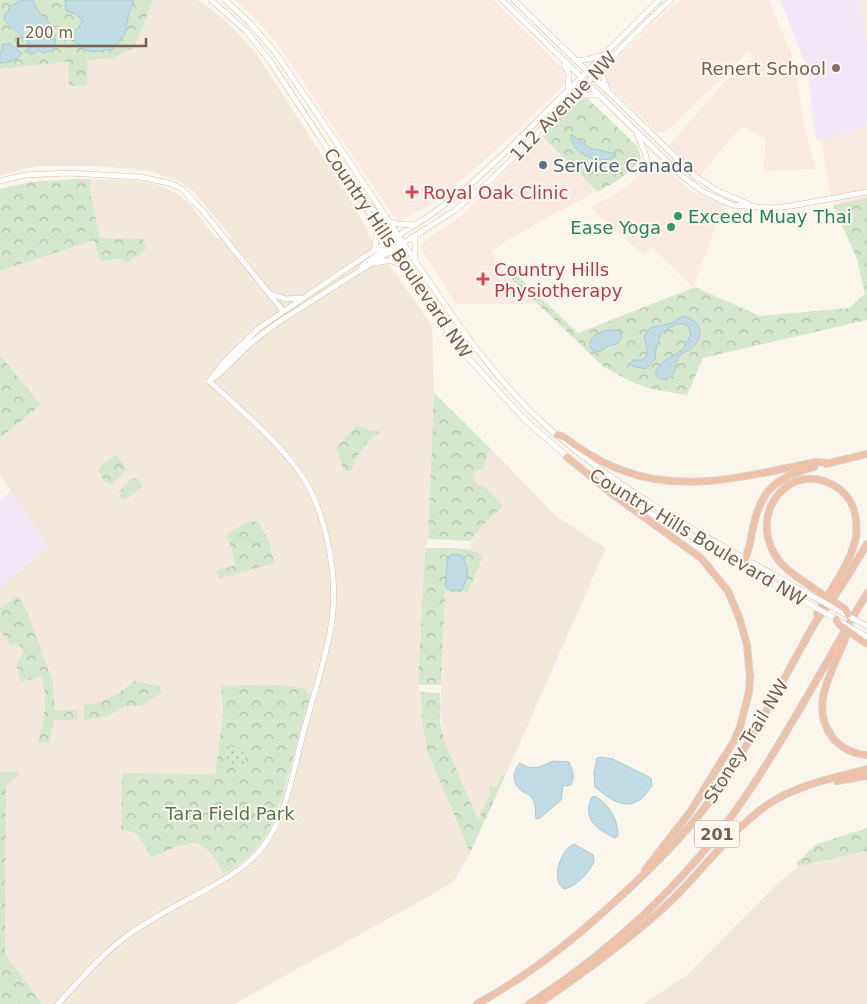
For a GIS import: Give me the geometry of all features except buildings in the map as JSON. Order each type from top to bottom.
[{"type":"highway","points":[[557,435],[562,436],[610,466],[638,476],[666,481],[707,482],[816,462],[828,463]]},
{"type":"highway","points":[[748,569],[746,558],[757,510],[765,495],[774,485],[790,474],[867,454]]},
{"type":"highway","points":[[567,457],[612,494],[701,558],[728,591],[739,617],[747,644],[750,677],[749,692],[742,721],[734,741],[690,812],[640,878]]},
{"type":"highway","points":[[816,622],[818,614],[840,572],[856,538],[856,516],[849,499],[842,491],[828,482],[807,479],[791,485],[775,498],[769,508],[766,528],[769,543],[780,562],[790,572],[812,591],[845,609],[849,618],[845,640],[825,689],[822,711],[827,729],[836,742],[851,751],[867,755]]},
{"type":"highway","name":"Stoney Trail NW","points":[[477,1004],[532,969],[574,938],[604,913],[662,858],[687,831],[729,773],[816,622],[867,544]]},
{"type":"highway","name":"Stoney Trail NW","points":[[530,1004],[600,954],[679,879],[709,845],[756,780],[849,618],[867,593]]},
{"type":"highway","points":[[836,620],[840,625],[867,644]]},
{"type":"highway","points":[[530,1004],[544,1000],[600,962],[673,898],[726,842],[768,805],[792,792],[867,769]]},
{"type":"highway","points":[[821,783],[867,776]]},
{"type":"street","name":"Country Hills Boulevard NW","points":[[211,0],[246,31],[270,61],[461,350],[519,414],[567,457],[620,495],[867,637]]},
{"type":"street","name":"Country Hills Boulevard NW","points":[[225,0],[249,22],[274,51],[390,222],[397,238],[404,244],[480,355],[522,402],[578,453],[623,485],[746,558],[812,591]]},
{"type":"street","points":[[502,0],[681,175],[698,188],[732,205],[771,208],[867,192]]},
{"type":"street","points":[[514,0],[696,177],[718,191],[750,206]]},
{"type":"street","name":"112 Avenue NW","points":[[391,246],[397,238],[443,207],[475,180],[659,0]]},
{"type":"street","name":"112 Avenue NW","points":[[391,246],[404,244],[454,211],[477,192],[671,0]]},
{"type":"street","points":[[575,60],[585,60],[601,56]]},
{"type":"street","points":[[564,62],[569,74],[568,88]]},
{"type":"street","points":[[603,66],[602,75],[608,92]]},
{"type":"street","points":[[569,100],[582,95],[598,95]]},
{"type":"street","points":[[636,131],[647,162]]},
{"type":"street","points":[[0,180],[25,175],[68,173],[140,177],[170,183],[182,189],[192,198],[283,311]]},
{"type":"street","points":[[363,202],[372,207],[397,238]]},
{"type":"street","points":[[390,222],[416,224]]},
{"type":"street","points":[[375,250],[377,225]]},
{"type":"street","points":[[415,237],[415,261]]},
{"type":"street","points":[[209,382],[222,362],[243,341],[283,311],[375,250],[391,246]]},
{"type":"street","points":[[209,382],[272,326],[360,272],[391,246]]},
{"type":"street","points":[[360,272],[364,264],[391,246]]},
{"type":"street","points":[[367,267],[385,260],[404,266]]},
{"type":"street","points":[[267,292],[277,298],[286,300],[302,298]]},
{"type":"street","points":[[58,1004],[108,952],[128,935],[246,865],[269,839],[275,829],[287,796],[326,649],[332,619],[332,562],[330,549],[312,495],[299,472],[280,449],[255,423],[209,382]]},
{"type":"street","points":[[849,618],[867,626]]},
{"type":"shaded area","points":[[153,0],[198,0],[236,31],[256,53],[355,207],[371,238],[432,326],[434,393],[428,539],[425,548],[418,685],[421,692],[422,721],[427,750],[470,853],[454,881],[234,1004],[42,1004],[5,953],[6,785],[19,775],[19,772],[0,772],[0,588],[49,546],[0,475],[0,438],[41,405],[0,355],[0,271],[95,239],[108,261],[116,258],[124,260],[143,239],[100,238],[90,191],[90,179],[140,181],[162,186],[189,203],[216,238],[232,238],[195,193],[182,183],[150,171],[98,166],[36,166],[0,176],[0,69],[69,62],[87,84],[87,60],[111,59],[135,47]],"holes":[[[221,686],[283,790],[274,821],[259,846],[240,865],[224,874],[217,860],[204,846],[186,843],[152,858],[143,840],[128,831],[121,830],[122,773],[215,774],[223,713]]]},
{"type":"shaded area","points":[[235,0],[493,0],[564,70],[566,83],[517,131],[438,201],[397,221],[283,52],[260,23]]},
{"type":"shaded area","points":[[682,0],[769,0],[793,58],[806,135],[816,169],[763,171],[766,139],[741,126],[701,175],[701,178],[669,145],[732,74],[754,57],[749,51],[666,132],[657,132],[608,85],[604,72],[671,7]]},
{"type":"shaded area","name":"Renert School","points":[[780,0],[867,0],[867,198],[833,205],[807,64]]},
{"type":"shaded area","name":"Renert School","points":[[781,0],[859,0],[867,46],[867,124],[858,130],[817,140],[805,64]]},
{"type":"shaded area","points":[[542,136],[596,192],[512,237],[491,252],[504,272],[537,304],[456,304],[421,248],[421,244],[466,212]]},
{"type":"shaded area","points":[[653,163],[664,168],[691,191],[724,205],[693,287],[651,247],[644,255],[595,213],[591,206],[628,186],[648,164]]},
{"type":"shaded area","points":[[490,448],[556,516],[606,548],[506,774],[501,777],[500,783],[494,787],[478,820],[444,740],[440,711],[445,591],[468,592],[483,556],[471,551],[470,541],[483,525],[503,506],[485,487],[476,484],[472,479],[475,471],[483,470]]},
{"type":"shaded area","points":[[11,491],[49,546],[0,588],[0,500]]},
{"type":"shaded area","points":[[867,851],[867,1004],[643,1004],[687,975],[777,884],[799,866]]},
{"type":"green space","points":[[0,0],[153,0],[135,47],[111,59],[87,60],[87,85],[69,86],[68,62],[0,69]]},
{"type":"green space","points":[[587,98],[637,146],[641,158],[627,174],[597,192],[542,136],[569,108]]},
{"type":"green space","points":[[90,179],[90,191],[100,238],[143,239],[146,249],[127,263],[121,259],[101,262],[94,240],[0,271],[0,189],[31,182]]},
{"type":"green space","points":[[867,198],[867,320],[703,358],[687,395],[652,389],[634,383],[604,367],[504,272],[509,268],[578,333],[695,287],[760,316],[849,308],[865,294],[857,259],[833,205]]},
{"type":"green space","points":[[0,355],[41,405],[0,438]]},
{"type":"green space","points":[[434,393],[490,448],[483,470],[475,471],[473,479],[476,484],[485,487],[503,506],[483,525],[470,541],[428,539]]},
{"type":"green space","points":[[356,426],[379,431],[379,433],[369,440],[362,449],[351,471],[344,471],[336,448]]},
{"type":"green space","points":[[115,455],[123,462],[126,469],[112,484],[105,482],[99,472],[99,468]]},
{"type":"green space","points":[[131,478],[139,479],[142,487],[125,500],[121,499],[119,492]]},
{"type":"green space","points":[[250,521],[258,522],[269,541],[274,563],[219,577],[216,571],[236,565],[227,534]]},
{"type":"green space","points":[[425,548],[463,549],[483,556],[468,592],[445,592],[441,685],[418,685]]},
{"type":"green space","points":[[18,596],[26,610],[52,679],[55,710],[78,710],[77,720],[54,720],[49,743],[38,742],[44,717],[45,701],[41,676],[21,682],[16,665],[23,653],[22,648],[17,643],[11,645],[0,631],[0,608]]},
{"type":"green space","points":[[134,681],[160,686],[161,693],[141,706],[127,706],[107,716],[84,720],[84,705],[111,697]]},
{"type":"green space","name":"Tara Field Park","points":[[273,685],[306,689],[310,697],[279,803],[261,842],[252,854],[224,874],[209,851],[193,844],[175,847],[151,858],[144,843],[137,836],[121,830],[122,773],[215,774],[223,713],[221,686]]},
{"type":"green space","points":[[421,692],[440,693],[440,721],[444,740],[478,820],[491,792],[489,786],[494,787],[498,785],[500,777],[506,774],[470,853],[427,750],[422,721]]},
{"type":"green space","points":[[227,746],[242,751],[246,766],[231,766],[227,762]]},
{"type":"green space","points":[[0,772],[19,772],[19,775],[6,786],[5,953],[42,1004],[0,1004]]},
{"type":"green space","points":[[867,828],[867,851],[799,866],[796,863],[817,844]]},
{"type":"water","points":[[22,0],[33,0],[38,11],[54,30],[54,50],[43,53],[38,50],[32,55],[25,51],[29,48],[28,42],[4,20],[9,7]]},
{"type":"water","points":[[65,0],[134,0],[125,34],[113,49],[93,52],[83,49],[71,38],[70,32],[78,28],[82,20],[76,14],[66,11]]},
{"type":"water","points":[[9,43],[22,53],[12,61],[0,63],[2,45]]},
{"type":"water","points":[[571,134],[590,148],[615,154],[615,157],[601,160],[586,156],[575,147]]},
{"type":"water","points":[[683,316],[697,324],[700,333],[692,348],[679,357],[673,375],[666,380],[658,378],[656,371],[661,364],[677,354],[685,345],[691,334],[688,326],[684,324],[674,325],[661,333],[655,359],[646,369],[630,364],[633,360],[641,360],[646,357],[647,351],[644,336],[650,328],[672,323]]},
{"type":"water","points":[[619,330],[622,337],[617,344],[607,346],[601,351],[595,352],[590,347],[591,340],[599,333]]},
{"type":"water","points":[[450,555],[462,556],[467,569],[467,577],[462,590],[450,589],[445,585],[448,558]]},
{"type":"water","points":[[597,758],[613,759],[651,778],[652,786],[638,801],[626,804],[615,801],[595,787],[594,773]]},
{"type":"water","points":[[553,761],[569,762],[572,768],[573,779],[571,785],[563,786],[561,800],[540,818],[536,819],[533,800],[516,785],[514,774],[520,763],[529,767],[536,767]]},
{"type":"water","points":[[595,796],[612,813],[618,829],[618,836],[615,838],[597,827],[590,817],[589,805],[592,797]]},
{"type":"water","points":[[574,844],[593,855],[594,861],[582,878],[569,888],[564,889],[560,885],[558,878],[558,867],[566,851]]},
{"type":"place","name":"Renert School","points":[[836,68]]},
{"type":"place","name":"Service Canada","points":[[543,165]]},
{"type":"place","name":"Royal Oak Clinic","points":[[412,192]]},
{"type":"place","name":"Exceed Muay Thai","points":[[678,216]]},
{"type":"place","name":"Ease Yoga","points":[[671,227]]},
{"type":"place","name":"Country Hills Physiotherapy","points":[[483,279]]}]
